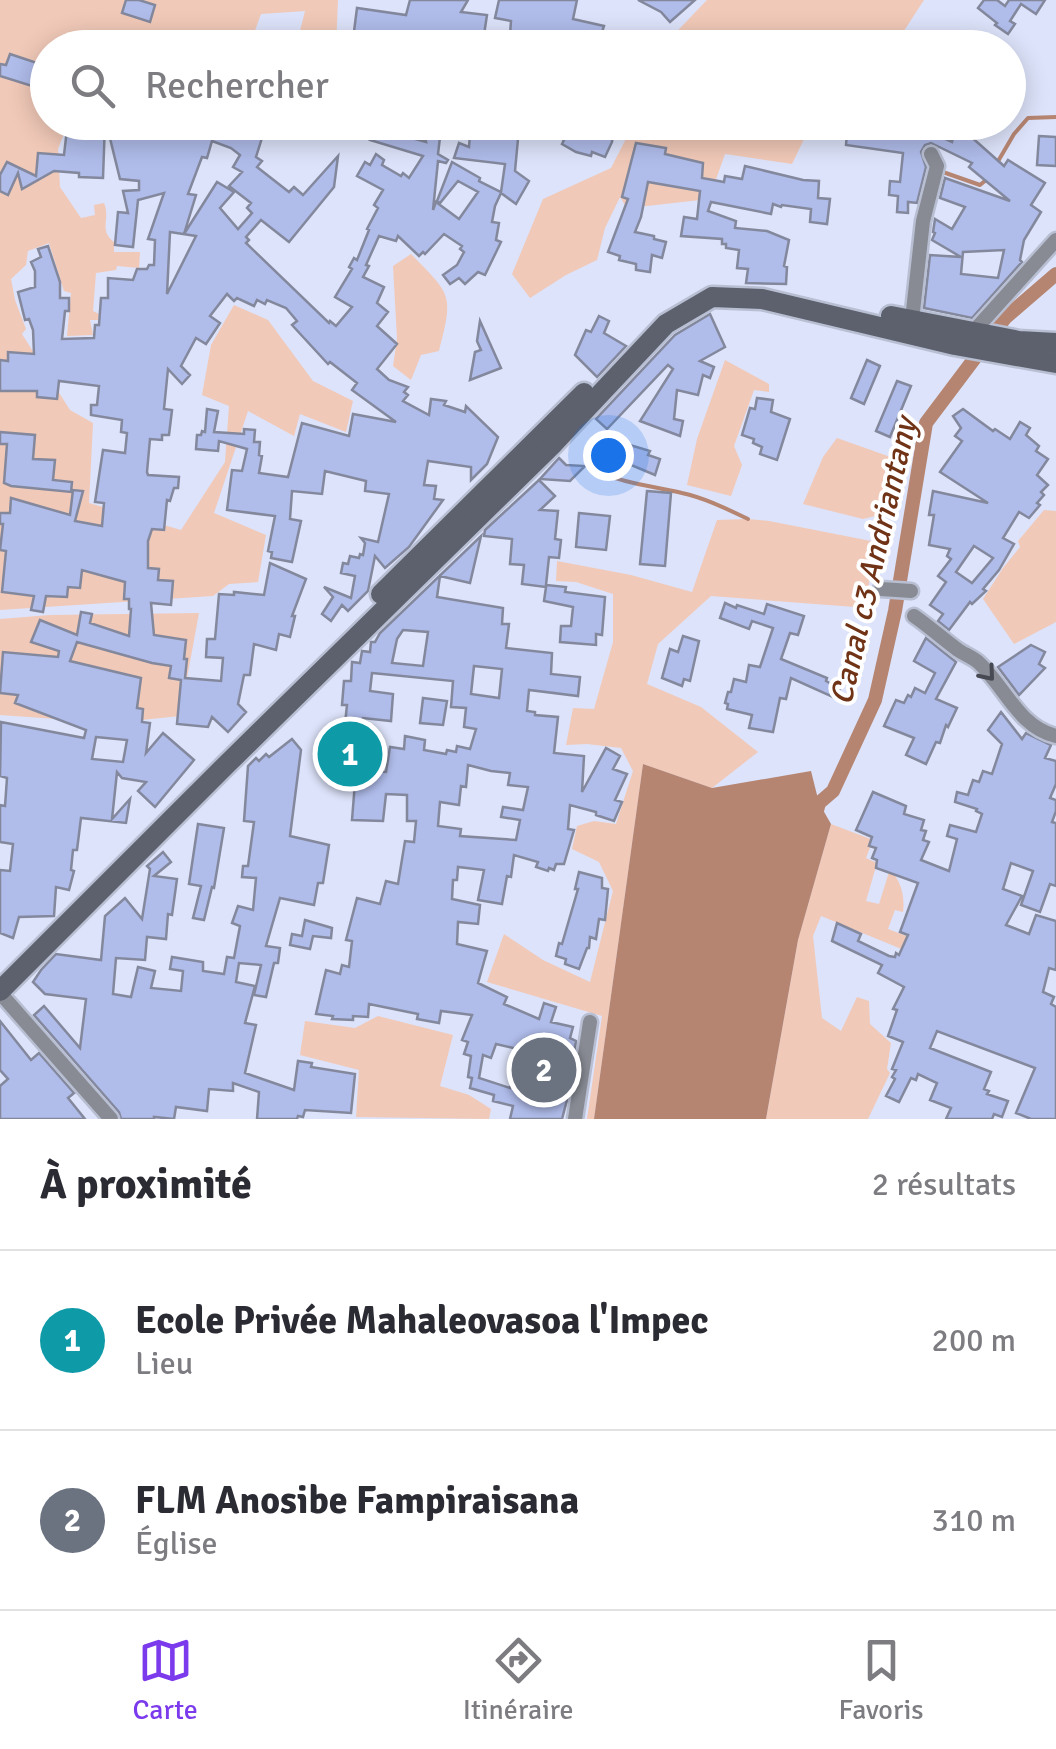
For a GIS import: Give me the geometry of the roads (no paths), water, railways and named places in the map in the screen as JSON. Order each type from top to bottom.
[{"type":"street","points":[[912,320],[923,221],[937,166],[931,154]]},
{"type":"street","points":[[971,337],[1056,240]]},
{"type":"street","points":[[0,972],[660,316],[716,287],[764,287],[912,320],[971,337],[992,352],[1056,363]]},
{"type":"street","points":[[111,1119],[0,992],[554,444],[666,324],[712,297],[762,299],[971,337],[1056,343]]},
{"type":"street","points":[[880,589],[911,591]]},
{"type":"street","points":[[914,616],[977,661],[1020,715],[1044,733],[1056,736]]},
{"type":"street","points":[[574,1119],[590,1022]]},
{"type":"waterway","points":[[1026,120],[1056,117]]},
{"type":"waterway","points":[[997,163],[1010,140]]},
{"type":"waterway","points":[[940,171],[980,185],[986,180]]},
{"type":"waterway","name":"Canal c3 Andriantany","points":[[815,818],[819,803],[833,791],[875,700],[895,611],[926,423],[1005,318],[1056,274]]},
{"type":"waterway","points":[[599,472],[699,498],[748,519]]},
{"type":"place","name":"Ecole Privée Mahaleovasoa l'Impec","points":[[350,754]]},
{"type":"place","name":"FLM Anosibe Fampiraisana","points":[[544,1070]]}]
